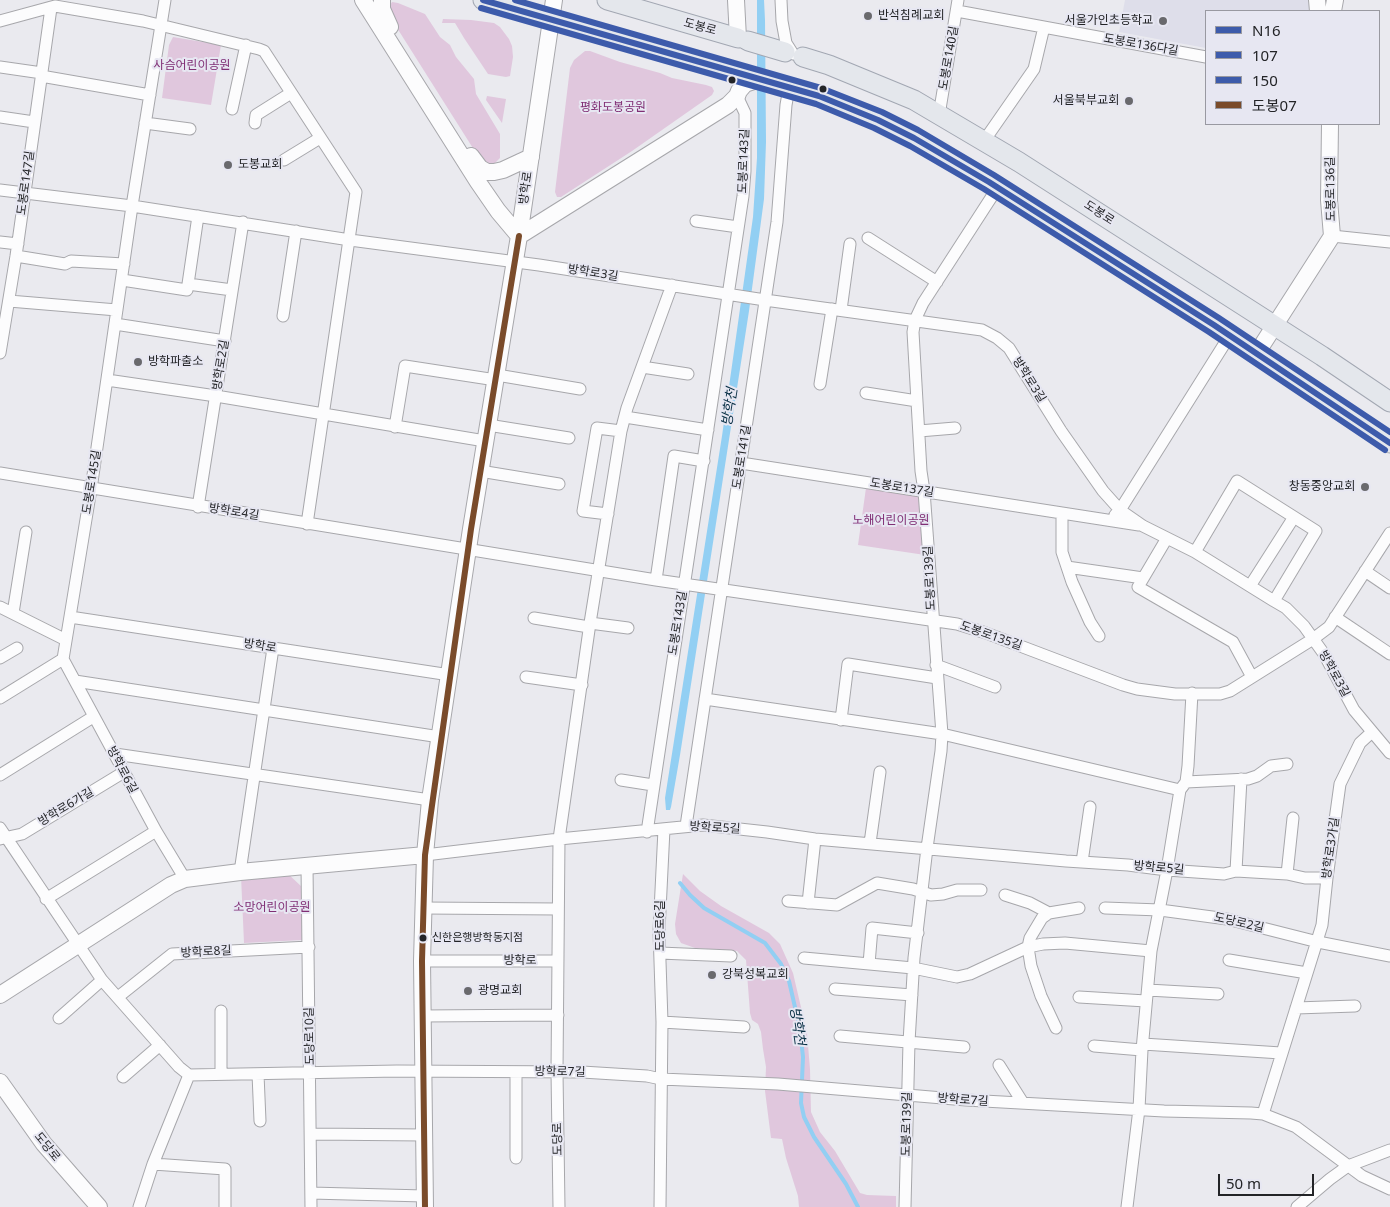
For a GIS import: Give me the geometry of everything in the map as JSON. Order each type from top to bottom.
[{"type":"main road","points":[[363,0],[483,189],[519,236],[728,105],[752,76]]},
{"type":"main road","points":[[382,0],[385,20],[464,146],[480,168],[487,172],[494,172],[503,170],[531,157]]},
{"type":"main road","points":[[483,0],[819,96],[878,120],[914,138],[998,188],[1230,335],[1390,443]]},
{"type":"main road","name":"방학로","points":[[425,1202],[422,961],[425,856],[430,800],[480,471],[515,262],[554,0]]},
{"type":"main road","name":"도봉로","points":[[607,0],[624,3],[793,54],[829,66],[914,100],[1027,167],[1390,402]]},
{"type":"main road","points":[[736,0],[743,39]]},
{"type":"main road","name":"도봉로136길","points":[[1257,353],[1332,236],[1329,200],[1330,125]]},
{"type":"main road","points":[[0,995],[184,878],[425,856]]},
{"type":"main road","name":"도당로","points":[[0,1082],[44,1144],[99,1207]]},
{"type":"street","name":"도봉로145길","points":[[63,659],[91,489],[132,206],[165,0]]},
{"type":"street","points":[[781,0],[786,43],[793,54]]},
{"type":"street","points":[[0,21],[53,4],[161,25],[264,51],[356,192],[307,524]]},
{"type":"street","name":"도봉로147길","points":[[0,353],[6,293],[17,250],[41,74],[53,4]]},
{"type":"street","name":"도봉로136다길","points":[[958,6],[1044,27],[1205,57]]},
{"type":"street","name":"도봉로140길","points":[[939,115],[958,6]]},
{"type":"street","points":[[984,141],[1034,69],[1044,27]]},
{"type":"street","points":[[232,109],[246,45]]},
{"type":"street","points":[[0,67],[150,95]]},
{"type":"street","name":"도봉로141길","points":[[686,826],[776,222],[781,175],[786,87]]},
{"type":"street","points":[[255,123],[256,116],[291,94]]},
{"type":"street","name":"도봉로143길","points":[[646,832],[704,461],[745,171],[745,113],[737,96]]},
{"type":"street","points":[[0,117],[34,122]]},
{"type":"street","points":[[145,123],[190,129]]},
{"type":"street","points":[[284,160],[320,138]]},
{"type":"street","name":"도봉로139길","points":[[905,1207],[907,1096],[913,968],[942,734],[918,431],[915,320],[937,282],[998,188]]},
{"type":"street","points":[[0,190],[132,206],[350,240],[515,262]]},
{"type":"street","points":[[122,280],[187,290],[198,216]]},
{"type":"street","points":[[696,221],[738,227]]},
{"type":"street","name":"방학로2길","points":[[198,507],[243,222]]},
{"type":"street","points":[[283,316],[296,231]]},
{"type":"street","points":[[1332,236],[1390,242]]},
{"type":"street","points":[[868,238],[937,282]]},
{"type":"street","points":[[0,242],[17,250],[65,264],[71,261],[124,264]]},
{"type":"street","points":[[820,384],[850,244]]},
{"type":"street","name":"방학로3길","points":[[515,262],[765,300],[982,330],[997,338],[1009,348],[1061,431],[1103,491],[1120,510],[1143,526],[1195,552],[1286,608],[1314,639],[1354,710],[1390,753]]},
{"type":"street","points":[[188,284],[232,290]]},
{"type":"street","points":[[557,1072],[559,839],[598,570],[621,431],[642,366],[672,286]]},
{"type":"street","points":[[6,293],[117,310]]},
{"type":"street","points":[[115,324],[224,341]]},
{"type":"street","points":[[1108,521],[1120,510],[1230,335]]},
{"type":"street","points":[[395,426],[405,366],[580,389]]},
{"type":"street","points":[[642,366],[688,374]]},
{"type":"street","points":[[107,380],[395,426],[569,438]]},
{"type":"street","points":[[866,393],[917,401]]},
{"type":"street","points":[[625,417],[708,430]]},
{"type":"street","points":[[608,514],[583,511],[597,428],[621,431]]},
{"type":"street","points":[[918,431],[955,428]]},
{"type":"street","points":[[656,580],[674,456],[704,461]]},
{"type":"street","name":"도봉로137길","points":[[741,463],[1143,526]]},
{"type":"street","points":[[480,471],[558,484]]},
{"type":"street","name":"방학로4길","points":[[0,473],[198,507],[468,549]]},
{"type":"street","points":[[1195,552],[1238,481],[1316,531],[1274,601]]},
{"type":"street","points":[[1062,514],[1062,552],[1090,622],[1099,636]]},
{"type":"street","points":[[1250,586],[1294,517]]},
{"type":"street","points":[[13,613],[26,532]]},
{"type":"street","name":"도봉로135길","points":[[684,584],[957,624],[986,633],[1085,672],[1137,689],[1175,694],[1220,694],[1230,691],[1314,639],[1329,627],[1390,534]]},
{"type":"street","points":[[1167,538],[1138,587],[1233,642],[1252,677]]},
{"type":"street","points":[[468,549],[684,584]]},
{"type":"street","points":[[1067,567],[1143,578]]},
{"type":"street","points":[[1365,571],[1390,588]]},
{"type":"street","points":[[0,607],[66,640]]},
{"type":"street","name":"방학로","points":[[70,617],[450,675]]},
{"type":"street","points":[[1336,617],[1390,654]]},
{"type":"street","points":[[534,618],[628,628]]},
{"type":"street","points":[[0,658],[17,648]]},
{"type":"street","points":[[240,872],[273,648]]},
{"type":"street","points":[[0,698],[63,659]]},
{"type":"street","name":"방학로6길","points":[[63,659],[93,717],[184,878]]},
{"type":"street","points":[[841,720],[848,664],[937,678]]},
{"type":"street","points":[[936,665],[995,687]]},
{"type":"street","points":[[526,677],[582,685]]},
{"type":"street","points":[[75,681],[440,737]]},
{"type":"street","points":[[1127,1207],[1139,1109],[1142,1047],[1151,951],[1188,766],[1192,693]]},
{"type":"street","points":[[704,699],[942,734],[1183,786],[1257,776],[1271,766],[1287,764]]},
{"type":"street","points":[[0,774],[93,717]]},
{"type":"street","name":"방학로3가길","points":[[1262,1114],[1318,942],[1322,925],[1340,784],[1360,743],[1372,732]]},
{"type":"street","points":[[115,754],[430,800]]},
{"type":"street","name":"방학로6가길","points":[[2,835],[22,834],[124,772]]},
{"type":"street","points":[[870,843],[880,772]]},
{"type":"street","points":[[1236,871],[1242,779]]},
{"type":"street","points":[[621,780],[653,785]]},
{"type":"street","points":[[1082,862],[1090,807]]},
{"type":"street","points":[[1287,874],[1294,818]]},
{"type":"street","name":"방학로5길","points":[[425,856],[559,839],[702,826],[815,839],[1167,870],[1224,874],[1236,871],[1287,874],[1305,878],[1327,878]]},
{"type":"street","name":"도당로6길","points":[[660,1207],[662,1022],[660,913],[664,830]]},
{"type":"street","points":[[46,899],[156,831]]},
{"type":"street","name":"방학로6가길","points":[[2,835],[78,945]]},
{"type":"street","points":[[808,903],[815,839]]},
{"type":"street","name":"도당로10길","points":[[306,866],[311,1207]]},
{"type":"street","points":[[788,901],[837,905],[877,883],[913,889],[931,895],[958,890],[982,890]]},
{"type":"street","points":[[1005,895],[1030,903],[1049,913]]},
{"type":"street","points":[[423,908],[558,909]]},
{"type":"street","points":[[1056,1028],[1041,996],[1031,966],[1028,947],[1030,938],[1042,918],[1049,913],[1080,908]]},
{"type":"street","points":[[1105,908],[1160,910]]},
{"type":"street","name":"도당로2길","points":[[1160,910],[1227,919],[1318,942],[1389,953]]},
{"type":"street","points":[[868,964],[872,928],[918,933]]},
{"type":"street","points":[[804,958],[913,968],[957,977],[964,976],[1028,947],[1043,944],[1151,951]]},
{"type":"street","points":[[78,945],[102,980],[179,1067],[189,1075],[422,1071]]},
{"type":"street","name":"방학로8길","points":[[118,997],[172,954],[308,947]]},
{"type":"street","points":[[660,953],[731,956]]},
{"type":"street","points":[[1229,960],[1307,972]]},
{"type":"street","name":"방학로","points":[[422,961],[558,961]]},
{"type":"street","points":[[59,1018],[102,980]]},
{"type":"street","points":[[835,989],[912,995]]},
{"type":"street","points":[[1079,996],[1218,994]]},
{"type":"street","points":[[1296,1008],[1355,1006]]},
{"type":"street","points":[[220,1011],[221,1074]]},
{"type":"street","points":[[422,1016],[558,1014]]},
{"type":"street","points":[[662,1022],[744,1027]]},
{"type":"street","points":[[840,1036],[964,1047]]},
{"type":"street","points":[[122,1077],[160,1045]]},
{"type":"street","points":[[1094,1046],[1281,1053]]},
{"type":"street","points":[[999,1065],[1023,1103]]},
{"type":"street","name":"방학로7길","points":[[422,1071],[557,1072],[647,1076],[661,1079],[778,1084],[907,1096],[1262,1114],[1296,1127],[1362,1176],[1390,1188]]},
{"type":"street","name":"방학로7길","points":[[516,1072],[516,1158]]},
{"type":"street","name":"도당로","points":[[557,1072],[559,1207]]},
{"type":"street","points":[[258,1074],[260,1121]]},
{"type":"street","points":[[139,1207],[153,1164],[189,1075]]},
{"type":"street","points":[[311,1134],[424,1135]]},
{"type":"street","points":[[1297,1207],[1330,1178],[1348,1166],[1390,1150]]},
{"type":"street","points":[[153,1164],[226,1169],[225,1207]]},
{"type":"street","name":"방학로","points":[[311,1193],[425,1202]]},
{"type":"shaded area","name":"서울가인초등학교","points":[[1125,0],[1314,0],[1316,10],[1205,10],[1205,48],[1119,32]]},
{"type":"green space","points":[[392,2],[425,14],[440,37],[450,45],[456,57],[474,79],[476,94],[500,134],[500,158],[492,166],[487,165],[476,153],[392,20],[389,7]]},
{"type":"green space","points":[[443,19],[494,23],[500,27],[512,46],[513,57],[510,76],[488,74],[455,23],[442,23]]},
{"type":"green space","name":"사슴어린이공원","points":[[173,37],[221,45],[211,105],[162,98],[169,45]]},
{"type":"green space","name":"평화도봉공원","points":[[585,51],[672,78],[706,85],[712,87],[714,91],[712,95],[632,151],[561,197],[557,197],[555,192],[570,68],[574,60]]},
{"type":"green space","points":[[487,96],[506,99],[502,123],[486,100]]},
{"type":"green space","name":"노해어린이공원","points":[[866,488],[921,496],[925,555],[858,545]]},
{"type":"green space","name":"소망어린이공원","points":[[286,872],[302,887],[303,940],[244,943],[241,876]]},
{"type":"green space","points":[[683,874],[700,891],[721,906],[769,933],[780,944],[793,973],[807,1033],[811,1112],[820,1132],[835,1151],[860,1193],[896,1196],[896,1207],[799,1207],[798,1196],[782,1139],[771,1138],[765,1091],[766,1067],[761,1032],[758,1024],[752,1020],[750,1013],[746,960],[737,951],[695,948],[681,943],[676,934],[675,924]]},
{"type":"water","points":[[757,0],[764,0],[765,20],[766,142],[764,199],[749,311],[680,755],[671,807],[670,810],[666,810],[665,798],[722,436],[753,217],[757,158]]},
{"type":"waterway","name":"방학천","points":[[680,883],[704,908],[765,943],[781,964],[789,981],[800,1029],[803,1057],[801,1103],[804,1117],[814,1137],[846,1184],[858,1207]]},
{"type":"transit line","name":"N16","points":[[483,0],[819,96],[878,120],[914,138],[989,182],[1214,325],[1390,443]]},
{"type":"transit line","name":"150","points":[[515,0],[821,88],[882,112],[918,130],[994,175],[1219,318],[1390,432]]},
{"type":"transit line","name":"107","points":[[481,8],[816,104],[874,128],[910,146],[984,189],[1209,332],[1385,450]]},
{"type":"transit line","name":"도봉07","points":[[425,1207],[422,961],[425,855],[471,529],[519,236]]},
{"type":"place","name":"반석침례교회","points":[[868,16]]},
{"type":"place","name":"서울가인초등학교","points":[[1163,21]]},
{"type":"place","name":"서울북부교회","points":[[1129,101]]},
{"type":"place","name":"도봉교회","points":[[228,165]]},
{"type":"place","name":"방학파출소","points":[[138,362]]},
{"type":"place","name":"창동중앙교회","points":[[1365,487]]},
{"type":"place","name":"신한은행방학동지점","points":[[423,938]]},
{"type":"place","name":"강북성복교회","points":[[712,975]]},
{"type":"place","name":"광명교회","points":[[468,991]]}]
